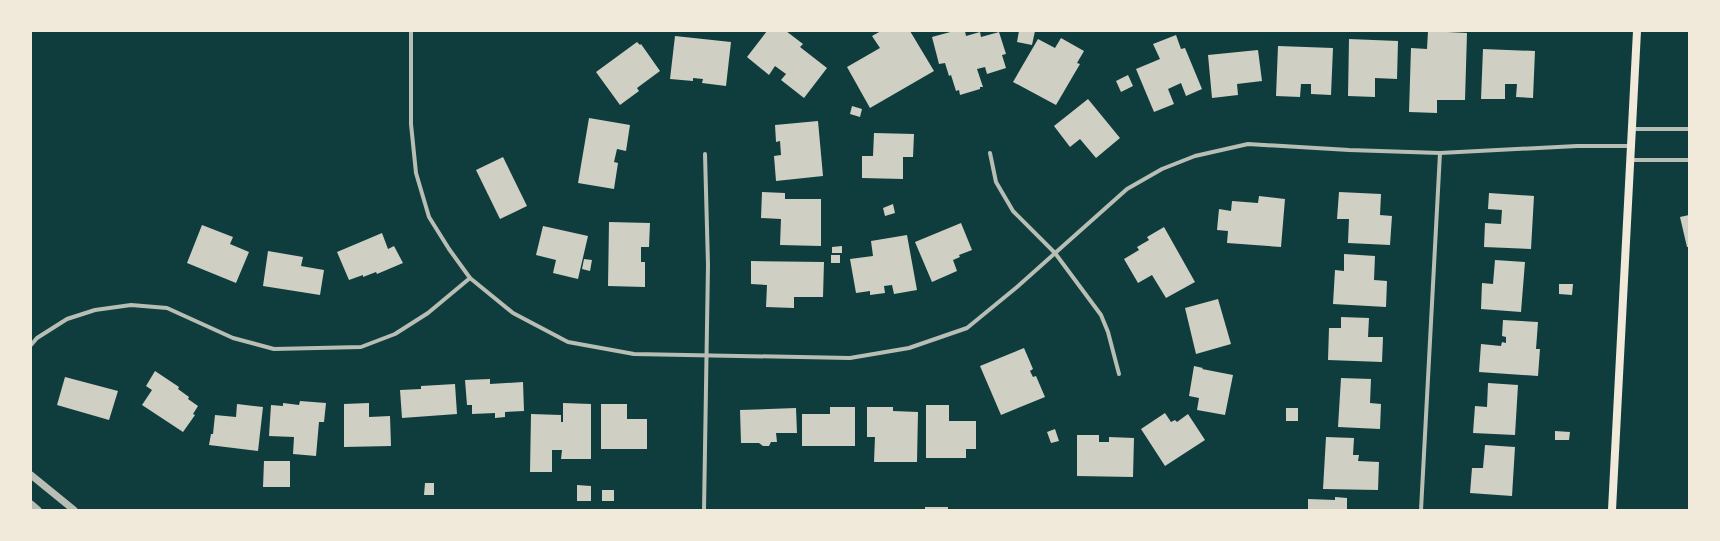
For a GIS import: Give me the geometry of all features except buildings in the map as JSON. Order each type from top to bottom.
[{"type":"main road","points":[[1612,510],[1629,160],[1637,31]]},
{"type":"street","points":[[411,31],[411,124],[416,173],[429,217],[449,249],[470,278],[513,313],[568,342],[634,354],[850,358],[909,348],[967,328],[1127,189],[1162,168],[1195,156],[1248,144],[1349,150],[1440,152],[1577,146],[1630,146]]},
{"type":"street","points":[[1631,129],[1689,129]]},
{"type":"street","points":[[1421,510],[1440,152]]},
{"type":"street","points":[[990,153],[996,182],[1014,211],[1055,253],[1101,316],[1108,332],[1119,374]]},
{"type":"street","points":[[704,510],[708,265],[705,154]]},
{"type":"street","points":[[1629,160],[1689,160]]},
{"type":"street","points":[[31,345],[37,338],[67,319],[95,310],[131,305],[167,308],[233,338],[274,349],[361,347],[395,334],[428,312],[470,278]]},
{"type":"street","points":[[31,475],[74,510]]},
{"type":"street","points":[[31,504],[38,510]]}]
